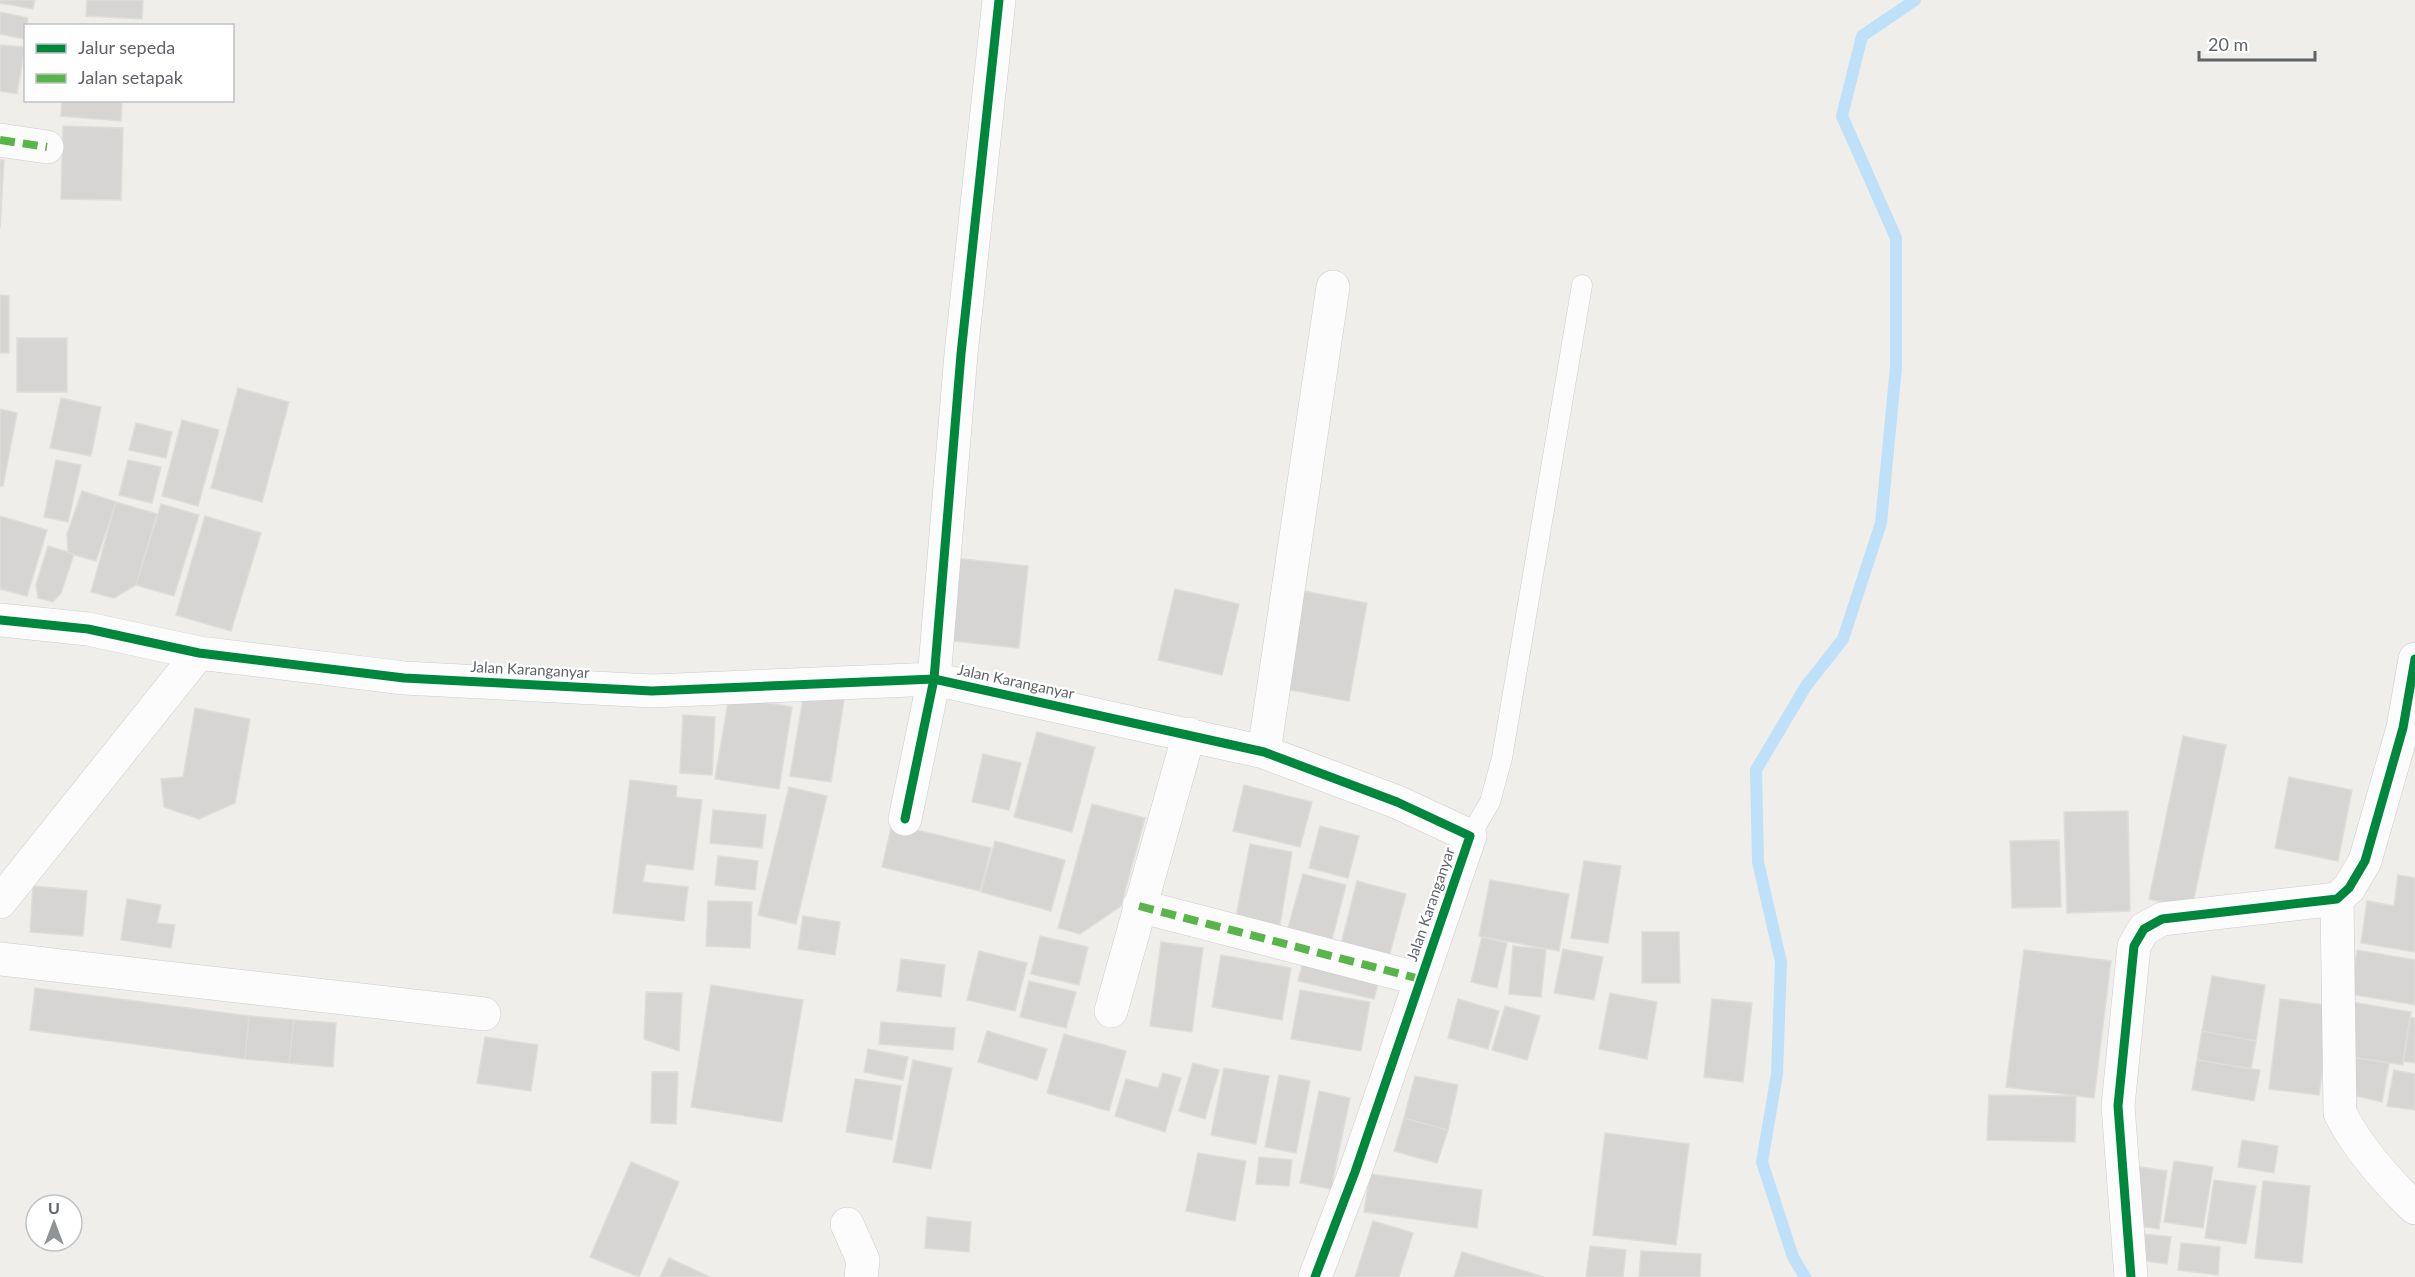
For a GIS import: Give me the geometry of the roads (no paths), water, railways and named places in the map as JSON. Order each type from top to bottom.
[{"type":"street","points":[[905,819],[934,679],[960,354],[999,0]]},
{"type":"street","points":[[0,140],[47,147]]},
{"type":"street","points":[[1264,752],[1333,287]]},
{"type":"street","name":"Jalan Karanganyar","points":[[0,620],[88,629],[199,653],[404,678],[651,691],[934,679],[1062,705],[1110,719],[1190,734],[1264,752],[1397,802],[1470,836],[1355,1172],[1314,1277]]},
{"type":"street","points":[[0,902],[199,653]]},
{"type":"street","points":[[2131,1277],[2118,1106],[2132,954],[2138,938],[2153,923],[2162,919],[2337,899],[2352,884],[2365,861],[2409,728],[2415,659]]},
{"type":"street","points":[[1111,1011],[1138,906],[1190,734]]},
{"type":"street","points":[[2337,899],[2340,1113],[2350,1134],[2415,1208]]},
{"type":"street","points":[[1138,906],[1420,980]]},
{"type":"street","points":[[0,958],[484,1014]]},
{"type":"street","points":[[847,1224],[863,1260],[861,1277]]},
{"type":"lane","points":[[1470,836],[1490,802],[1502,758],[1582,285]]},
{"type":"waterway","points":[[1805,1277],[1793,1257],[1762,1162],[1777,1074],[1781,962],[1758,862],[1756,770],[1806,686],[1843,639],[1881,523],[1896,367],[1896,238],[1842,116],[1862,36],[1915,0]]}]
